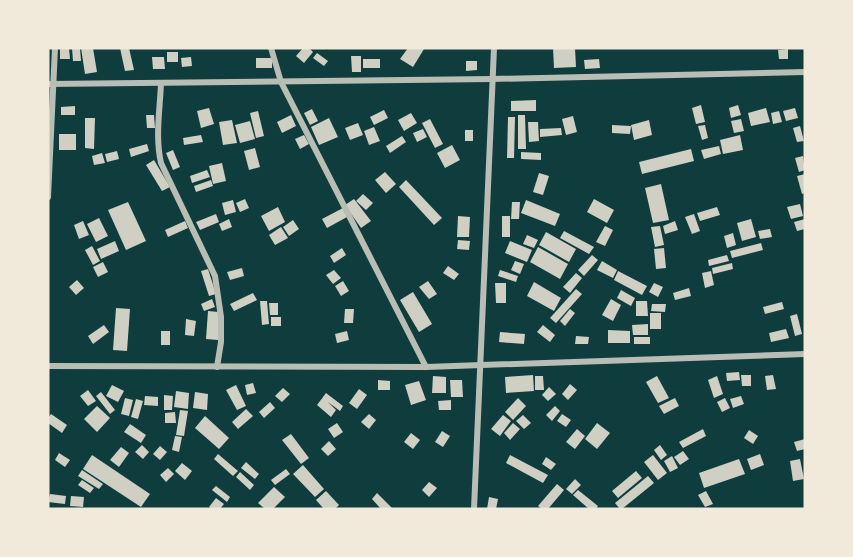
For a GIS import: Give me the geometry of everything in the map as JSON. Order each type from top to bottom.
[{"type":"street","points":[[48,197],[51,84],[55,48]]},
{"type":"street","points":[[271,48],[281,82],[305,132],[426,367]]},
{"type":"street","points":[[474,509],[494,48]]},
{"type":"street","points":[[51,84],[492,79],[805,72]]},
{"type":"street","points":[[161,83],[158,143],[161,164],[215,276],[222,316],[217,367]]},
{"type":"street","points":[[48,366],[426,367],[805,354]]},
{"type":"building","points":[[60,48],[69,48],[70,59],[60,59]]},
{"type":"building","points":[[72,48],[80,48],[81,61],[73,61]]},
{"type":"building","points":[[81,48],[93,48],[97,72],[85,74]]},
{"type":"building","points":[[120,48],[129,48],[134,70],[125,71]]},
{"type":"building","points":[[303,48],[309,48],[313,52],[304,63],[296,56]]},
{"type":"building","points":[[408,48],[424,49],[413,67],[400,59]]},
{"type":"building","points":[[553,48],[575,48],[576,67],[554,68]]},
{"type":"building","points":[[788,49],[788,59],[779,59],[778,50]]},
{"type":"building","points":[[167,52],[178,52],[178,62],[167,62]]},
{"type":"building","points":[[317,53],[328,61],[324,66],[313,58]]},
{"type":"building","points":[[351,56],[361,56],[361,72],[352,72]]},
{"type":"building","points":[[152,57],[164,57],[165,69],[153,69]]},
{"type":"building","points":[[191,57],[192,66],[182,67],[181,58]]},
{"type":"building","points":[[256,58],[272,58],[272,68],[256,68]]},
{"type":"building","points":[[363,59],[380,59],[380,68],[363,68]]},
{"type":"building","points":[[599,59],[600,68],[585,69],[584,60]]},
{"type":"building","points":[[466,61],[477,61],[477,70],[466,71]]},
{"type":"building","points":[[536,100],[536,111],[511,111],[511,101]]},
{"type":"building","points":[[701,105],[705,122],[696,124],[692,108]]},
{"type":"building","points":[[738,105],[741,115],[731,118],[729,108]]},
{"type":"building","points":[[75,106],[75,115],[61,115],[61,107]]},
{"type":"building","points":[[209,108],[214,124],[201,128],[197,111]]},
{"type":"building","points":[[766,108],[770,122],[751,126],[748,113]]},
{"type":"building","points":[[795,108],[798,118],[786,121],[783,111]]},
{"type":"building","points":[[312,109],[318,121],[310,125],[304,113]]},
{"type":"building","points":[[384,110],[388,118],[374,125],[370,117]]},
{"type":"building","points":[[258,111],[264,136],[256,138],[250,113]]},
{"type":"building","points":[[779,111],[782,122],[773,124],[771,113]]},
{"type":"building","points":[[411,113],[417,123],[404,131],[398,120]]},
{"type":"building","points":[[146,115],[154,115],[155,128],[147,128]]},
{"type":"building","points":[[291,115],[296,126],[282,133],[277,122]]},
{"type":"building","points":[[518,115],[525,115],[526,149],[518,149]]},
{"type":"building","points":[[573,116],[577,132],[566,135],[562,119]]},
{"type":"building","points":[[508,117],[515,117],[514,158],[507,158]]},
{"type":"building","points":[[85,118],[95,118],[94,149],[85,148]]},
{"type":"building","points":[[329,118],[338,137],[319,145],[311,127]]},
{"type":"building","points":[[430,119],[443,144],[435,148],[422,123]]},
{"type":"building","points":[[741,119],[744,131],[734,133],[731,121]]},
{"type":"building","points":[[232,120],[237,143],[223,145],[219,122]]},
{"type":"building","points":[[649,120],[652,135],[634,140],[631,125]]},
{"type":"building","points":[[250,121],[255,139],[240,143],[235,125]]},
{"type":"building","points":[[528,122],[538,122],[539,141],[529,142]]},
{"type":"building","points":[[358,123],[363,135],[350,140],[345,128]]},
{"type":"building","points":[[612,125],[631,126],[630,134],[612,133]]},
{"type":"building","points":[[705,125],[708,138],[702,140],[698,126]]},
{"type":"building","points":[[800,126],[804,141],[797,142],[793,128]]},
{"type":"building","points":[[374,127],[380,141],[369,145],[364,131]]},
{"type":"building","points":[[561,128],[562,135],[540,137],[540,129]]},
{"type":"building","points":[[423,129],[427,137],[417,142],[413,133]]},
{"type":"building","points":[[465,130],[473,130],[473,141],[465,141]]},
{"type":"building","points":[[59,134],[76,134],[76,150],[59,150]]},
{"type":"building","points":[[201,135],[203,142],[184,145],[183,138]]},
{"type":"building","points":[[304,135],[309,144],[300,149],[295,139]]},
{"type":"building","points":[[740,135],[743,150],[723,154],[720,140]]},
{"type":"building","points":[[402,136],[406,142],[390,153],[386,146]]},
{"type":"building","points":[[147,144],[149,151],[131,157],[129,149]]},
{"type":"building","points":[[452,145],[460,160],[445,168],[437,153]]},
{"type":"building","points":[[719,146],[721,154],[704,159],[701,150]]},
{"type":"building","points":[[255,148],[260,167],[249,170],[244,151]]},
{"type":"building","points":[[691,149],[694,161],[642,174],[639,162]]},
{"type":"building","points":[[173,150],[180,167],[173,170],[166,153]]},
{"type":"building","points":[[117,151],[119,159],[107,162],[105,154]]},
{"type":"building","points":[[521,152],[541,153],[541,160],[521,159]]},
{"type":"building","points":[[102,153],[105,163],[94,165],[92,156]]},
{"type":"building","points":[[803,156],[805,170],[799,172],[795,158]]},
{"type":"building","points":[[154,160],[170,187],[162,191],[146,165]]},
{"type":"building","points":[[222,163],[226,181],[213,184],[209,166]]},
{"type":"building","points":[[207,170],[210,177],[192,183],[190,176]]},
{"type":"building","points":[[385,172],[396,184],[386,193],[375,180]]},
{"type":"building","points":[[539,173],[549,176],[543,195],[533,192]]},
{"type":"building","points":[[805,174],[805,193],[802,194],[797,176]]},
{"type":"building","points":[[211,180],[213,186],[196,192],[194,186]]},
{"type":"building","points":[[406,180],[442,218],[434,225],[399,187]]},
{"type":"building","points":[[661,184],[669,220],[653,223],[645,188]]},
{"type":"building","points":[[363,194],[373,203],[366,210],[356,201]]},
{"type":"building","points":[[245,199],[249,208],[240,212],[236,203]]},
{"type":"building","points":[[354,199],[371,221],[361,228],[345,205]]},
{"type":"building","points":[[594,199],[614,210],[607,223],[587,212]]},
{"type":"building","points":[[233,200],[236,212],[225,215],[222,203]]},
{"type":"building","points":[[526,200],[560,214],[555,226],[521,213]]},
{"type":"building","points":[[128,202],[146,241],[126,250],[108,210]]},
{"type":"building","points":[[512,202],[520,202],[519,219],[511,219]]},
{"type":"building","points":[[800,204],[803,216],[791,219],[787,207]]},
{"type":"building","points":[[278,207],[285,222],[269,231],[261,216]]},
{"type":"building","points":[[717,207],[720,215],[700,221],[697,213]]},
{"type":"building","points":[[343,208],[347,217],[327,228],[322,219]]},
{"type":"building","points":[[216,214],[219,222],[200,230],[196,222]]},
{"type":"building","points":[[694,214],[700,231],[692,234],[685,217]]},
{"type":"building","points":[[458,216],[470,217],[469,237],[457,237]]},
{"type":"building","points":[[502,216],[510,216],[510,237],[502,237]]},
{"type":"building","points":[[99,218],[108,236],[96,242],[87,224]]},
{"type":"building","points":[[229,219],[232,227],[222,231],[219,224]]},
{"type":"building","points":[[751,219],[756,237],[742,241],[737,223]]},
{"type":"building","points":[[805,219],[805,229],[797,231],[794,222]]},
{"type":"building","points":[[293,220],[299,229],[289,236],[283,227]]},
{"type":"building","points":[[83,221],[89,235],[79,239],[74,225]]},
{"type":"building","points":[[185,221],[188,228],[168,237],[165,230]]},
{"type":"building","points":[[675,221],[678,230],[665,234],[663,226]]},
{"type":"building","points":[[605,226],[613,230],[605,246],[596,242]]},
{"type":"building","points":[[660,226],[664,245],[655,247],[651,227]]},
{"type":"building","points":[[281,227],[288,238],[275,245],[269,235]]},
{"type":"building","points":[[770,229],[772,237],[760,239],[758,231]]},
{"type":"building","points":[[564,231],[594,247],[589,254],[560,238]]},
{"type":"building","points":[[546,232],[576,249],[569,262],[539,245]]},
{"type":"building","points":[[733,233],[736,245],[727,248],[724,236]]},
{"type":"building","points":[[527,235],[538,240],[534,248],[523,244]]},
{"type":"building","points":[[458,240],[470,241],[469,250],[457,249]]},
{"type":"building","points":[[115,241],[119,251],[101,259],[97,249]]},
{"type":"building","points":[[510,241],[532,250],[527,262],[505,253]]},
{"type":"building","points":[[761,243],[763,250],[732,258],[730,251]]},
{"type":"building","points":[[92,246],[100,261],[93,265],[85,250]]},
{"type":"building","points":[[538,247],[568,264],[560,279],[530,262]]},
{"type":"building","points":[[342,248],[346,255],[334,263],[330,256]]},
{"type":"building","points":[[664,248],[666,268],[656,269],[654,249]]},
{"type":"building","points":[[592,255],[598,260],[584,276],[578,270]]},
{"type":"building","points":[[727,255],[729,261],[709,266],[708,260]]},
{"type":"building","points":[[515,261],[524,264],[520,274],[511,270]]},
{"type":"building","points":[[602,261],[617,270],[613,278],[597,270]]},
{"type":"building","points":[[103,262],[108,272],[98,277],[93,267]]},
{"type":"building","points":[[732,263],[733,269],[713,274],[712,268]]},
{"type":"building","points":[[448,266],[459,274],[454,280],[443,273]]},
{"type":"building","points":[[242,268],[244,276],[230,280],[227,272]]},
{"type":"building","points":[[208,269],[216,294],[209,296],[201,271]]},
{"type":"building","points":[[334,270],[341,278],[333,284],[326,275]]},
{"type":"building","points":[[500,270],[518,276],[516,282],[498,276]]},
{"type":"building","points":[[618,271],[647,286],[642,295],[614,280]]},
{"type":"building","points":[[711,271],[714,285],[705,288],[702,273]]},
{"type":"building","points":[[576,273],[582,278],[570,293],[563,287]]},
{"type":"building","points":[[77,280],[84,288],[76,295],[69,287]]},
{"type":"building","points":[[343,281],[349,291],[341,296],[335,286]]},
{"type":"building","points":[[428,281],[437,294],[429,299],[419,287]]},
{"type":"building","points":[[534,282],[561,298],[554,311],[527,296]]},
{"type":"building","points":[[495,283],[506,283],[506,303],[496,303]]},
{"type":"building","points":[[654,283],[663,287],[658,297],[649,292]]},
{"type":"building","points":[[689,288],[691,296],[675,300],[673,293]]},
{"type":"building","points":[[576,289],[582,294],[556,323],[550,318]]},
{"type":"building","points":[[621,290],[635,298],[631,306],[617,298]]},
{"type":"building","points":[[413,292],[432,324],[419,332],[400,300]]},
{"type":"building","points":[[253,293],[257,300],[234,311],[230,304]]},
{"type":"building","points":[[212,299],[215,307],[204,311],[201,304]]},
{"type":"building","points":[[611,299],[621,305],[613,321],[602,315]]},
{"type":"building","points":[[260,301],[267,301],[269,324],[262,325]]},
{"type":"building","points":[[636,301],[647,301],[648,316],[636,316]]},
{"type":"building","points":[[782,302],[784,309],[765,314],[763,307]]},
{"type":"building","points":[[269,303],[278,303],[278,315],[270,315]]},
{"type":"building","points":[[652,304],[666,304],[665,312],[651,311]]},
{"type":"building","points":[[116,308],[130,309],[127,351],[113,350]]},
{"type":"building","points":[[345,309],[354,309],[353,323],[344,323]]},
{"type":"building","points":[[570,309],[575,313],[565,326],[560,321]]},
{"type":"building","points":[[208,311],[219,312],[218,340],[206,339]]},
{"type":"building","points":[[650,313],[661,313],[661,329],[650,329]]},
{"type":"building","points":[[797,314],[802,334],[795,336],[790,316]]},
{"type":"building","points":[[271,317],[281,317],[281,326],[271,326]]},
{"type":"building","points":[[186,319],[196,321],[194,336],[185,335]]},
{"type":"building","points":[[648,324],[648,335],[633,335],[632,325]]},
{"type":"building","points":[[104,325],[109,332],[93,344],[88,336]]},
{"type":"building","points":[[543,325],[555,335],[550,342],[537,332]]},
{"type":"building","points":[[786,329],[789,338],[771,342],[769,333]]},
{"type":"building","points":[[608,330],[630,331],[630,343],[608,343]]},
{"type":"building","points":[[161,331],[170,331],[170,345],[161,345]]},
{"type":"building","points":[[347,331],[349,340],[337,343],[335,334]]},
{"type":"building","points":[[500,332],[525,334],[524,344],[499,342]]},
{"type":"building","points":[[576,336],[589,337],[588,344],[575,344]]},
{"type":"building","points":[[634,337],[650,337],[650,344],[634,344]]},
{"type":"building","points":[[739,372],[740,380],[727,381],[726,373]]},
{"type":"building","points":[[533,375],[534,391],[506,393],[505,377]]},
{"type":"building","points":[[741,375],[751,375],[751,386],[742,386]]},
{"type":"building","points":[[773,375],[776,389],[767,390],[765,376]]},
{"type":"building","points":[[433,376],[446,377],[446,393],[432,393]]},
{"type":"building","points":[[535,376],[543,376],[544,390],[535,390]]},
{"type":"building","points":[[657,376],[669,398],[658,403],[646,382]]},
{"type":"building","points":[[717,376],[723,394],[714,398],[708,380]]},
{"type":"building","points":[[378,380],[390,381],[390,390],[378,390]]},
{"type":"building","points":[[450,380],[462,380],[463,397],[451,397]]},
{"type":"building","points":[[419,381],[426,400],[411,405],[405,385]]},
{"type":"building","points":[[253,383],[256,393],[247,395],[245,385]]},
{"type":"building","points":[[570,384],[577,390],[568,400],[562,394]]},
{"type":"building","points":[[112,385],[124,391],[118,402],[106,396]]},
{"type":"building","points":[[236,385],[246,406],[237,410],[226,390]]},
{"type":"building","points":[[549,387],[556,394],[548,401],[542,395]]},
{"type":"building","points":[[283,388],[290,394],[282,402],[275,396]]},
{"type":"building","points":[[359,389],[367,395],[357,409],[349,403]]},
{"type":"building","points":[[88,390],[96,401],[88,406],[80,396]]},
{"type":"building","points":[[176,391],[189,393],[188,409],[174,407]]},
{"type":"building","points":[[101,392],[115,410],[110,414],[96,396]]},
{"type":"building","points":[[195,392],[208,394],[207,410],[193,408]]},
{"type":"building","points":[[326,393],[343,406],[340,411],[328,402],[336,410],[331,417],[317,405]]},
{"type":"building","points":[[164,395],[173,396],[172,410],[164,410]]},
{"type":"building","points":[[145,396],[158,397],[158,406],[144,405]]},
{"type":"building","points":[[741,396],[744,404],[733,408],[730,399]]},
{"type":"building","points":[[125,398],[133,400],[129,416],[121,414]]},
{"type":"building","points":[[518,398],[526,406],[513,420],[505,412]]},
{"type":"building","points":[[675,398],[679,406],[664,414],[659,406]]},
{"type":"building","points":[[725,398],[730,408],[722,412],[717,402]]},
{"type":"building","points":[[136,399],[143,401],[138,419],[131,417]]},
{"type":"building","points":[[451,400],[451,410],[439,410],[438,401]]},
{"type":"building","points":[[270,402],[275,408],[264,418],[259,412]]},
{"type":"building","points":[[97,406],[110,418],[97,432],[84,419]]},
{"type":"building","points":[[555,406],[560,411],[552,421],[546,415]]},
{"type":"building","points":[[246,409],[253,416],[238,429],[232,422]]},
{"type":"building","points":[[180,410],[188,411],[184,436],[176,435]]},
{"type":"building","points":[[175,412],[176,423],[165,423],[165,413]]},
{"type":"building","points":[[51,414],[67,425],[62,433],[48,423]]},
{"type":"building","points":[[369,414],[376,420],[369,429],[361,422]]},
{"type":"building","points":[[562,414],[571,420],[566,427],[557,421]]},
{"type":"building","points":[[503,415],[511,421],[500,436],[491,429]]},
{"type":"building","points":[[523,415],[531,423],[524,429],[516,421]]},
{"type":"building","points":[[205,416],[229,438],[219,449],[195,428]]},
{"type":"building","points":[[337,423],[343,432],[334,438],[328,429]]},
{"type":"building","points":[[513,423],[520,429],[510,440],[504,433]]},
{"type":"building","points":[[597,423],[610,433],[597,449],[585,439]]},
{"type":"building","points":[[130,424],[146,435],[141,443],[124,432]]},
{"type":"building","points":[[577,429],[585,436],[575,449],[566,442]]},
{"type":"building","points":[[703,429],[706,436],[683,448],[679,442]]},
{"type":"building","points":[[749,430],[758,436],[753,444],[744,438]]},
{"type":"building","points":[[442,431],[450,436],[443,447],[435,442]]},
{"type":"building","points":[[411,433],[420,440],[413,449],[404,442]]},
{"type":"building","points":[[291,434],[309,458],[301,464],[282,440]]},
{"type":"building","points":[[175,436],[182,437],[179,452],[172,450]]},
{"type":"building","points":[[805,439],[805,449],[797,451],[794,442]]},
{"type":"building","points":[[329,441],[336,449],[328,456],[321,449]]},
{"type":"building","points":[[142,445],[149,452],[143,459],[135,452]]},
{"type":"building","points":[[660,445],[667,455],[661,460],[654,450]]},
{"type":"building","points":[[160,446],[167,452],[160,460],[153,454]]},
{"type":"building","points":[[121,447],[129,453],[119,467],[110,460]]},
{"type":"building","points":[[683,451],[689,459],[680,465],[674,457]]},
{"type":"building","points":[[59,453],[70,460],[65,467],[55,460]]},
{"type":"building","points":[[218,454],[238,471],[233,476],[214,459]]},
{"type":"building","points":[[760,454],[764,465],[751,470],[747,459]]},
{"type":"building","points":[[92,455],[150,494],[141,507],[83,469]]},
{"type":"building","points":[[510,455],[548,475],[543,483],[506,463]]},
{"type":"building","points":[[653,455],[667,473],[658,480],[644,462]]},
{"type":"building","points":[[672,456],[678,468],[670,472],[664,461]]},
{"type":"building","points":[[546,457],[556,464],[551,470],[542,464]]},
{"type":"building","points":[[739,459],[745,474],[704,488],[699,473]]},
{"type":"building","points":[[800,459],[804,479],[793,481],[790,461]]},
{"type":"building","points":[[246,462],[259,474],[255,479],[241,468]]},
{"type":"building","points":[[182,463],[192,471],[185,480],[175,471]]},
{"type":"building","points":[[303,465],[324,489],[315,497],[293,474]]},
{"type":"building","points":[[168,468],[174,474],[166,482],[160,475]]},
{"type":"building","points":[[286,469],[290,474],[275,485],[271,480]]},
{"type":"building","points":[[82,470],[103,484],[99,489],[78,476]]},
{"type":"building","points":[[636,471],[642,478],[618,498],[612,491]]},
{"type":"building","points":[[240,472],[254,485],[250,490],[236,477]]},
{"type":"building","points":[[648,476],[654,483],[620,509],[615,503]]},
{"type":"building","points":[[575,479],[581,485],[572,494],[566,489]]},
{"type":"building","points":[[82,480],[94,488],[90,493],[78,485]]},
{"type":"building","points":[[429,482],[437,488],[429,497],[422,490]]},
{"type":"building","points":[[557,484],[564,490],[548,509],[542,509],[538,506]]},
{"type":"building","points":[[216,486],[230,497],[227,502],[212,490]]},
{"type":"building","points":[[274,487],[285,497],[273,509],[265,509],[258,503]]},
{"type":"building","points":[[578,490],[598,506],[596,509],[589,509],[573,495]]},
{"type":"building","points":[[326,491],[339,505],[335,509],[324,509],[316,500]]},
{"type":"building","points":[[706,491],[713,504],[705,507],[698,495]]},
{"type":"building","points":[[377,493],[393,509],[381,509],[372,499]]},
{"type":"building","points":[[50,494],[66,496],[65,504],[48,502]]},
{"type":"building","points":[[71,496],[84,497],[83,507],[70,506]]},
{"type":"building","points":[[489,497],[498,499],[496,509],[487,509]]},
{"type":"building","points":[[216,498],[224,504],[220,509],[212,509],[209,507]]}]
